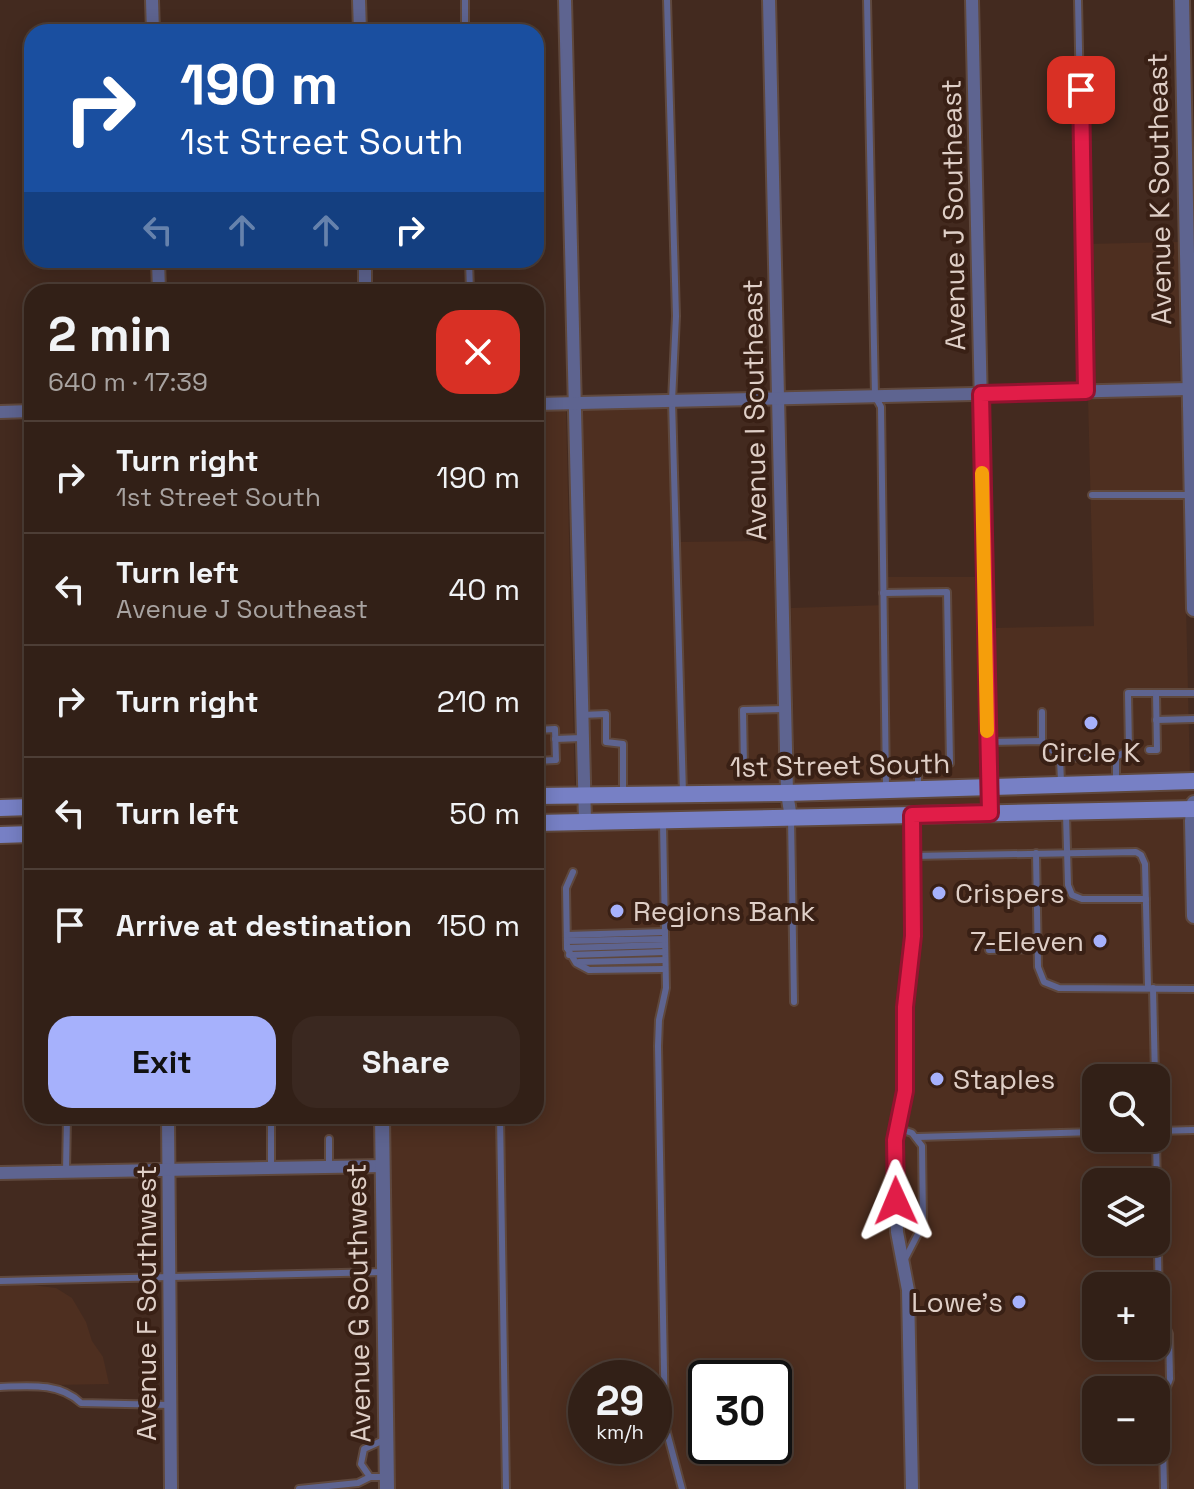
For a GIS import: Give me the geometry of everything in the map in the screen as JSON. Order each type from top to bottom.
[{"type":"main road","name":"1st Street South","points":[[544,796],[787,793],[1194,781]]},
{"type":"main road","points":[[0,808],[24,807]]},
{"type":"main road","name":"1st Street South","points":[[544,823],[1194,807]]},
{"type":"main road","points":[[0,835],[24,834]]},
{"type":"street","points":[[152,0],[153,24]]},
{"type":"street","points":[[359,0],[360,24]]},
{"type":"street","points":[[565,0],[585,822]]},
{"type":"street","name":"Avenue I Southeast","points":[[769,0],[787,793],[791,818]]},
{"type":"street","name":"Avenue J Southeast","points":[[972,0],[990,813]]},
{"type":"street","name":"Avenue K Southeast","points":[[1182,0],[1189,77],[1194,609]]},
{"type":"street","points":[[544,404],[1086,391],[1190,381]]},
{"type":"street","points":[[0,412],[24,411]]},
{"type":"street","points":[[1194,807],[1194,916]]},
{"type":"street","points":[[912,815],[913,936],[905,1007],[905,1091],[895,1148],[896,1221],[908,1290],[912,1489]]},
{"type":"street","name":"Avenue F Southwest","points":[[168,1124],[171,1489]]},
{"type":"street","name":"Avenue G Southwest","points":[[382,1124],[387,1483]]},
{"type":"street","points":[[0,1173],[383,1166]]},
{"type":"lane","points":[[465,0],[465,24]]},
{"type":"lane","points":[[667,0],[676,316],[672,401],[683,794]]},
{"type":"lane","points":[[867,0],[875,396],[881,407],[886,790]]},
{"type":"lane","points":[[1078,0],[1086,391]]},
{"type":"lane","points":[[1092,495],[1191,495]]},
{"type":"lane","points":[[883,593],[947,592],[950,763],[918,771],[918,789]]},
{"type":"lane","points":[[988,742],[1042,741],[1060,758],[1116,757],[1132,750],[1128,693],[1194,693]]},
{"type":"lane","points":[[1149,750],[1157,750],[1153,739],[1156,693]]},
{"type":"lane","points":[[744,768],[743,710],[785,709]]},
{"type":"lane","points":[[1042,712],[1042,741]]},
{"type":"lane","points":[[581,715],[606,714],[606,742],[623,744],[623,794]]},
{"type":"lane","points":[[1154,724],[1194,719]]},
{"type":"lane","points":[[544,730],[555,729],[556,760],[544,761]]},
{"type":"lane","points":[[555,739],[582,738]]},
{"type":"lane","points":[[1116,757],[1116,784]]},
{"type":"lane","points":[[1060,758],[1061,785]]},
{"type":"lane","points":[[1066,812],[1068,885],[1076,898],[1146,899]]},
{"type":"lane","points":[[791,818],[794,1002]]},
{"type":"lane","points":[[663,820],[666,988],[659,1020],[658,1046],[665,1425],[682,1489]]},
{"type":"lane","points":[[912,856],[1136,852],[1141,855],[1145,864],[1154,1064]]},
{"type":"lane","points":[[1036,853],[1039,972],[1044,982],[1054,987],[1194,989]]},
{"type":"lane","points":[[573,872],[566,888],[567,945],[576,963],[589,970],[665,969]]},
{"type":"lane","points":[[567,945],[665,946]]},
{"type":"lane","points":[[567,945],[665,946]]},
{"type":"lane","points":[[576,963],[665,946]]},
{"type":"lane","points":[[989,950],[1038,949]]},
{"type":"lane","points":[[66,1172],[67,1124]]},
{"type":"lane","points":[[271,1124],[271,1168]]},
{"type":"lane","points":[[500,1124],[506,1489]]},
{"type":"lane","points":[[897,1128],[917,1137],[1082,1132]]},
{"type":"lane","points":[[1170,1132],[1194,1130]]},
{"type":"lane","points":[[904,1261],[923,1224],[922,1146],[917,1137]]},
{"type":"lane","points":[[329,1139],[329,1167]]},
{"type":"lane","points":[[1156,1152],[1159,1309],[1169,1334],[1170,1379],[1162,1400],[1164,1489]]},
{"type":"lane","points":[[0,1281],[384,1272]]},
{"type":"lane","points":[[0,1387],[61,1389],[81,1403],[170,1405]]},
{"type":"lane","points":[[386,1439],[364,1449],[361,1464],[370,1477],[387,1483]]},
{"type":"lane","points":[[299,1489],[358,1483],[370,1477]]},
{"type":"shaded area","points":[[1178,242],[1180,382],[1088,384],[1085,244]]},
{"type":"shaded area","points":[[1181,396],[1190,775],[996,780],[993,628],[1094,626],[1088,398]]},
{"type":"shaded area","points":[[677,407],[678,542],[773,541],[779,786],[591,787],[582,409]]},
{"type":"shaded area","points":[[566,410],[575,787],[544,789],[544,411]]},
{"type":"shaded area","points":[[887,577],[976,577],[981,781],[795,786],[791,608],[886,605]]},
{"type":"shaded area","points":[[1194,781],[1194,1489],[387,1489],[382,1124],[544,1124],[544,801],[788,804]]},
{"type":"shaded area","points":[[0,1281],[56,1288],[72,1298],[103,1357],[109,1384],[0,1386]]},
{"type":"slow traffic","points":[[982,473],[987,731]]},
{"type":"place","name":"Circle K","points":[[1091,723]]},
{"type":"place","name":"Crispers","points":[[939,893]]},
{"type":"place","name":"Regions Bank","points":[[617,911]]},
{"type":"place","name":"7-Eleven","points":[[1100,941]]},
{"type":"place","name":"Staples","points":[[937,1079]]},
{"type":"place","name":"Lowe's","points":[[1019,1302]]},
{"type":"route","points":[[896,1201],[895,1140],[905,1091],[905,1007],[913,936],[912,815],[990,813],[981,394],[1086,391],[1081,90]]}]
